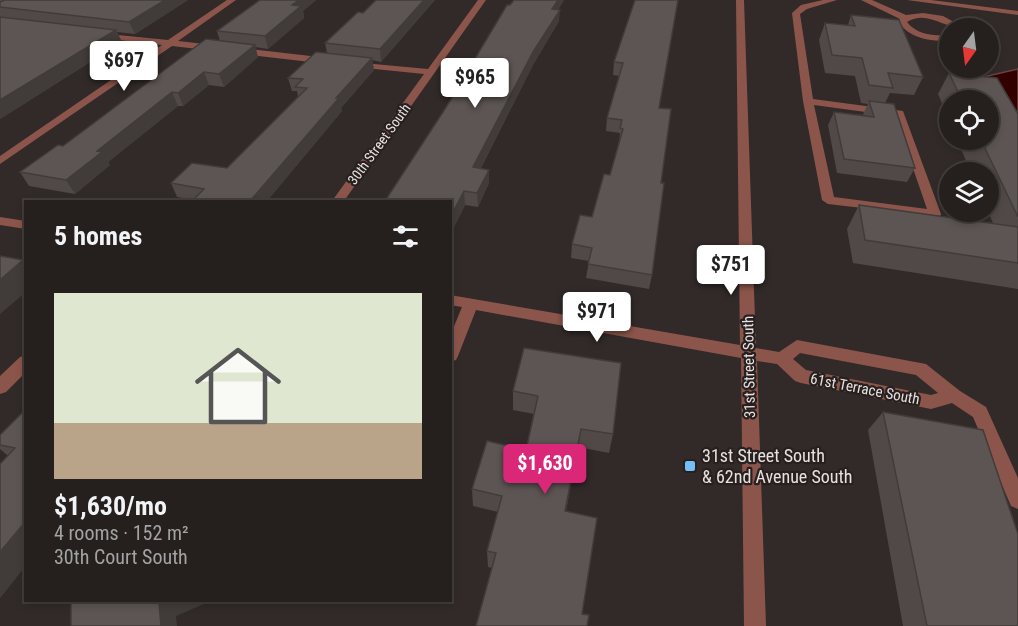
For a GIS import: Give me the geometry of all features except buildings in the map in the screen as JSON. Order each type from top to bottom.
[{"type":"street","points":[[0,161],[232,0]]},
{"type":"street","name":"30th Street South","points":[[339,200],[482,0]]},
{"type":"street","name":"31st Street South","points":[[740,0],[755,626]]},
{"type":"street","points":[[808,101],[899,113],[935,214],[828,200],[808,101],[796,13],[804,7],[833,0]]},
{"type":"street","points":[[865,0],[905,18],[917,16],[939,18]]},
{"type":"street","points":[[911,0],[1018,13]]},
{"type":"street","points":[[905,18],[903,25],[914,32],[939,38]]},
{"type":"street","points":[[92,34],[336,62]]},
{"type":"street","points":[[348,63],[430,72]]},
{"type":"street","points":[[0,221],[24,225]]},
{"type":"street","name":"61st Terrace South","points":[[452,300],[782,359],[801,376],[931,402],[954,396]]},
{"type":"street","points":[[452,351],[471,303]]},
{"type":"street","name":"61st Terrace South","points":[[782,359],[797,346],[920,369],[954,396],[981,412],[1018,500]]},
{"type":"street","points":[[0,387],[24,364]]},
{"type":"shaded area","points":[[1018,69],[1018,142],[999,111],[999,90],[986,90],[979,78],[999,78],[999,73]]},
{"type":"place","name":"31st Street South & 62nd Avenue South","points":[[690,466]]}]
